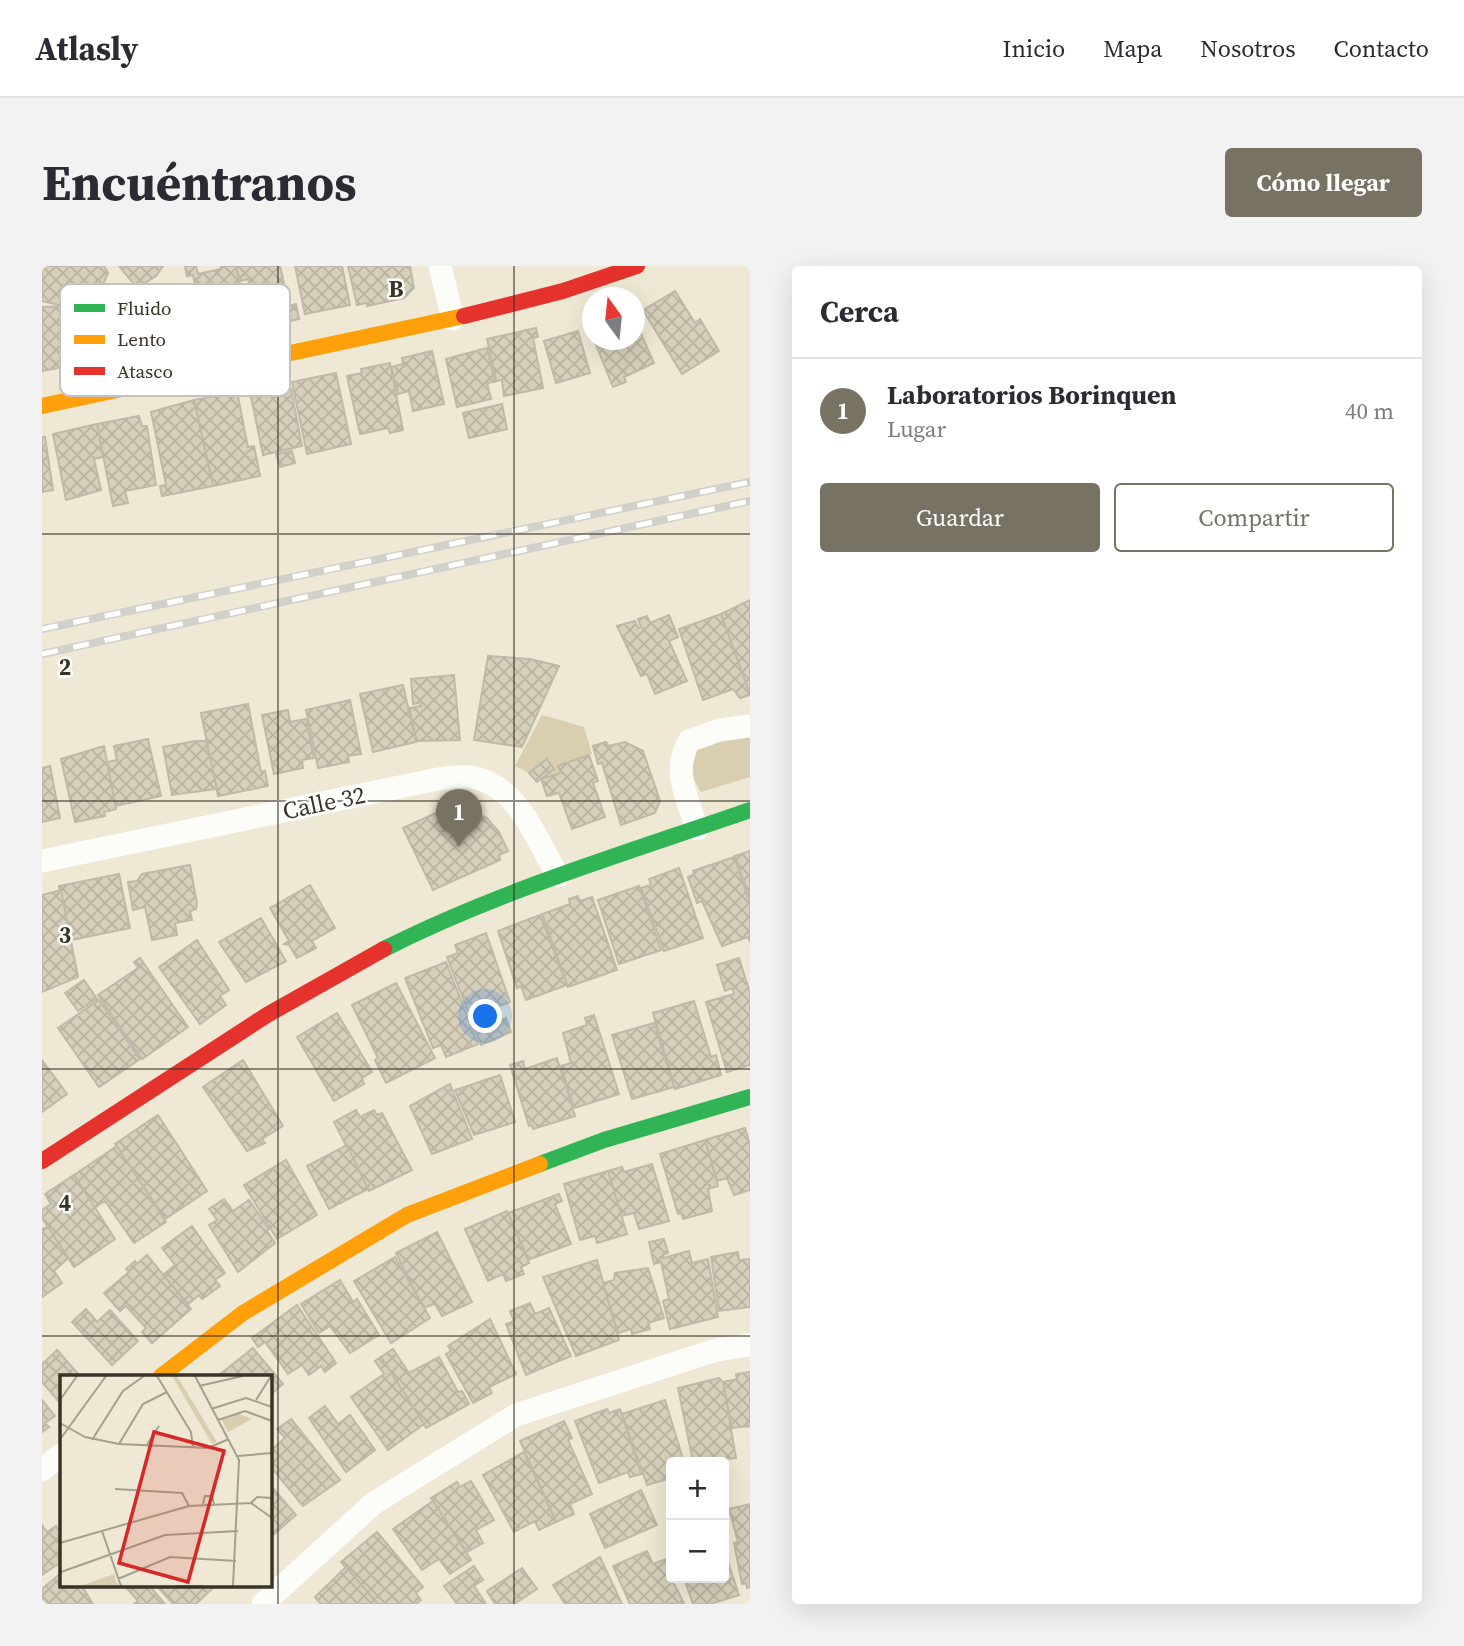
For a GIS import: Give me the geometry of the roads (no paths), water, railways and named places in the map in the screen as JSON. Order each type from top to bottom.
[{"type":"street","points":[[440,266],[453,319]]},
{"type":"street","points":[[290,354],[453,319],[564,291],[637,266]]},
{"type":"street","points":[[42,407],[93,396]]},
{"type":"street","points":[[697,829],[681,779],[680,757],[689,741],[719,730],[750,726]]},
{"type":"street","name":"Calle 32","points":[[42,861],[438,779],[469,777],[496,785],[516,802],[558,876]]},
{"type":"street","points":[[42,1161],[317,984],[408,937],[558,876],[750,810]]},
{"type":"street","points":[[164,1375],[243,1313],[407,1215],[604,1140],[750,1097]]},
{"type":"street","points":[[263,1604],[374,1503],[516,1415],[716,1350],[750,1345]]},
{"type":"street","points":[[42,1470],[60,1456]]},
{"type":"railway","points":[[42,629],[750,482]]},
{"type":"railway","points":[[42,654],[750,501]]},
{"type":"place","name":"Laboratorios Borinquen","points":[[459,847]]}]
